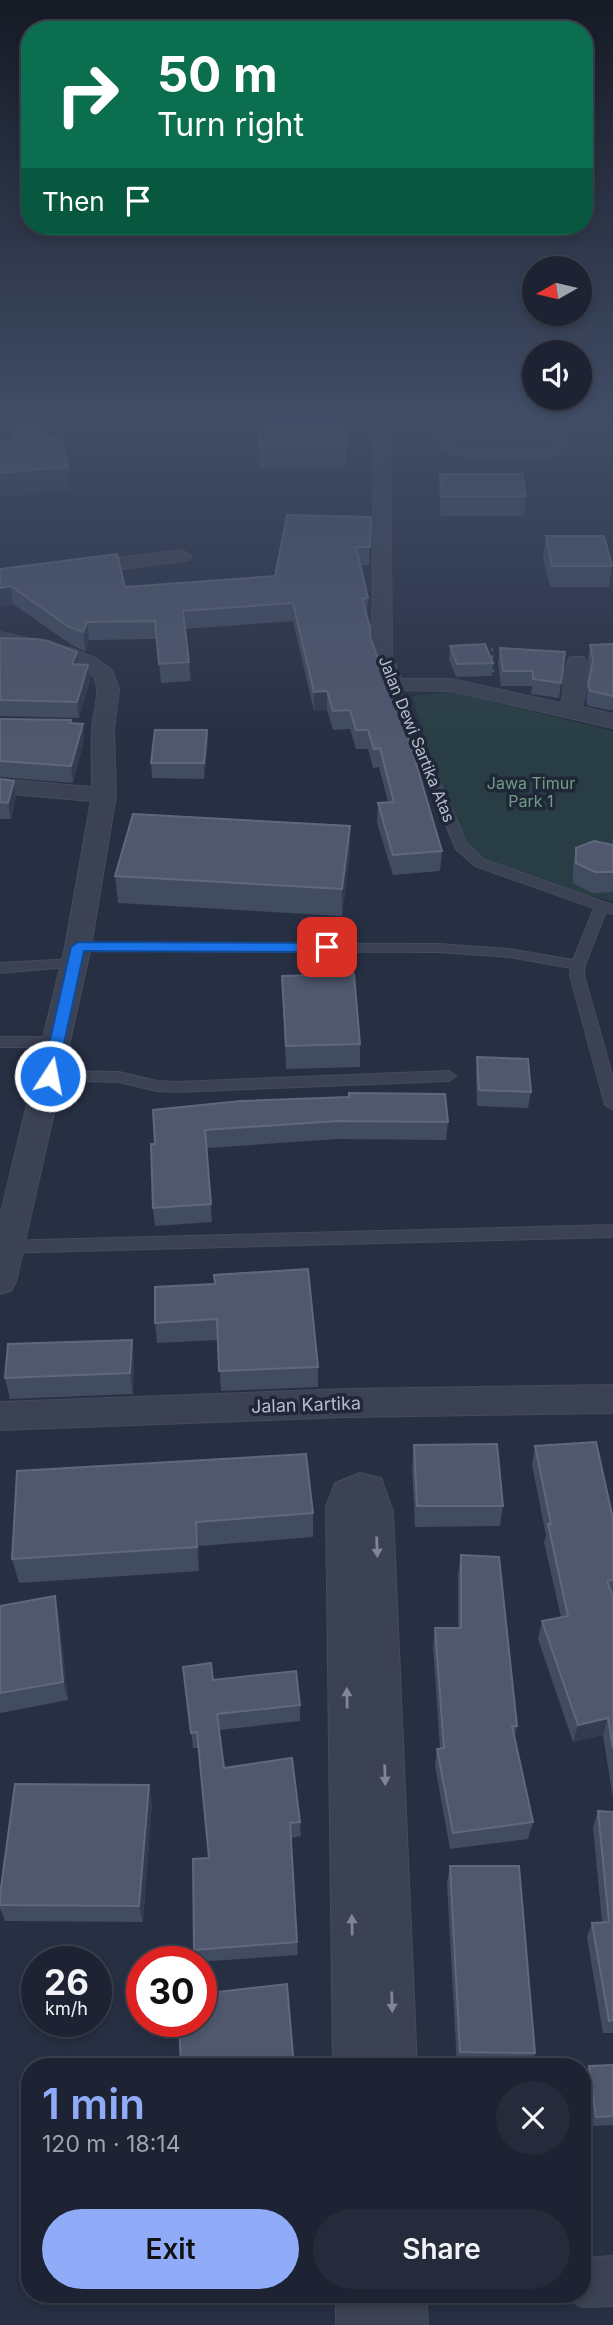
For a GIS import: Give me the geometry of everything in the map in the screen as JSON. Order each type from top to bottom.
[{"type":"street","name":"Jalan Dewi Sartika Atas","points":[[382,530],[382,655],[392,685]]},
{"type":"street","points":[[0,579],[182,555]]},
{"type":"street","points":[[0,638],[64,652],[90,663],[104,675],[108,689],[103,728],[104,795],[76,955],[50,1076],[8,1218],[0,1282]]},
{"type":"street","points":[[570,711],[576,688],[577,661]]},
{"type":"street","points":[[392,685],[435,684],[613,721]]},
{"type":"street","points":[[76,727],[103,728]]},
{"type":"street","points":[[0,786],[104,795]]},
{"type":"street","name":"Jalan Kartika","points":[[0,1416],[333,1404],[612,1402]]},
{"type":"street","points":[[356,2058],[344,1507],[348,1493],[360,1488],[368,1489],[375,1511],[394,2058]]},
{"type":"street","points":[[591,2282],[613,2281]]},
{"type":"street","points":[[361,2303],[361,2325]]},
{"type":"street","points":[[402,2303],[403,2325]]},
{"type":"lane","name":"Jalan Dewi Sartika Atas","points":[[392,685],[461,846],[480,863],[604,911]]},
{"type":"lane","points":[[604,911],[584,948],[577,975],[613,1105]]},
{"type":"lane","points":[[0,978],[6,968],[76,955],[438,948],[509,953],[578,965]]},
{"type":"lane","points":[[0,1042],[57,1042]]},
{"type":"lane","points":[[597,1046],[613,1052]]},
{"type":"lane","points":[[50,1076],[119,1077],[157,1086],[176,1087],[449,1076]]},
{"type":"lane","points":[[4,1247],[613,1231]]},
{"type":"path","points":[[492,648],[493,695]]},
{"type":"green space","name":"Jawa Timur Park 1","points":[[452,692],[613,731],[613,902],[522,876],[488,860],[464,839],[446,801],[412,696]]},
{"type":"building","points":[[284,530],[371,530],[370,547],[356,547],[368,598],[362,599],[370,637],[411,746],[442,851],[393,855],[378,803],[394,802],[380,748],[374,749],[368,730],[356,730],[350,710],[333,711],[327,691],[314,692],[293,603],[183,611],[189,662],[159,664],[155,621],[87,622],[83,632],[69,627],[11,586],[0,588],[0,569],[117,554],[125,587],[275,576]]},
{"type":"building","points":[[546,536],[604,536],[612,566],[552,566]]},
{"type":"building","points":[[0,638],[48,641],[77,652],[72,664],[88,665],[77,702],[0,700]]},
{"type":"building","points":[[485,644],[493,663],[457,664],[450,646]]},
{"type":"building","points":[[613,644],[613,696],[590,691],[588,686],[593,660],[590,645]]},
{"type":"building","points":[[500,648],[565,652],[561,683],[533,679],[533,671],[503,671]]},
{"type":"building","points":[[0,719],[71,720],[70,723],[83,724],[71,766],[0,761]]},
{"type":"building","points":[[155,730],[207,730],[204,763],[151,763]]},
{"type":"building","points":[[0,779],[14,781],[8,803],[0,802]]},
{"type":"building","points":[[133,814],[350,826],[342,889],[115,876]]},
{"type":"building","points":[[594,841],[613,845],[613,872],[595,872],[576,863],[576,848]]},
{"type":"building","points":[[354,974],[360,1044],[286,1046],[282,976]]},
{"type":"building","points":[[477,1057],[528,1059],[531,1092],[479,1090]]},
{"type":"building","points":[[349,1093],[445,1094],[448,1122],[338,1121],[205,1130],[211,1204],[153,1208],[153,1110],[241,1101],[349,1097]]},
{"type":"building","points":[[308,1269],[318,1367],[219,1371],[217,1319],[155,1323],[155,1287],[215,1284],[214,1275]]},
{"type":"building","points":[[132,1340],[130,1373],[5,1378],[8,1344]]},
{"type":"building","points":[[596,1442],[613,1519],[613,1580],[607,1581],[613,1597],[613,1748],[608,1718],[578,1725],[542,1621],[568,1616],[548,1524],[551,1524],[535,1446]]},
{"type":"building","points":[[497,1444],[503,1506],[417,1506],[414,1445]]},
{"type":"building","points":[[306,1454],[313,1513],[196,1522],[197,1547],[12,1559],[17,1471]]},
{"type":"building","points":[[461,1555],[499,1557],[517,1726],[512,1726],[533,1822],[453,1833],[437,1749],[444,1748],[435,1628],[461,1628]]},
{"type":"building","points":[[55,1596],[63,1682],[0,1693],[0,1606]]},
{"type":"building","points":[[211,1663],[213,1680],[296,1671],[300,1705],[217,1714],[224,1768],[292,1758],[300,1822],[290,1823],[297,1942],[217,1948],[217,1946],[194,1946],[193,1859],[209,1858],[197,1732],[191,1733],[183,1667]]},
{"type":"building","points":[[15,1784],[149,1785],[139,1906],[0,1905]]},
{"type":"building","points":[[598,1811],[613,1812],[613,2020],[609,2021],[592,1923],[609,1922]]},
{"type":"building","points":[[450,1866],[519,1866],[535,2053],[460,2052]]},
{"type":"building","points":[[287,1984],[293,2058],[181,2058],[180,2037],[217,2037],[217,1992]]},
{"type":"building","points":[[613,2065],[613,2116],[596,2117],[591,2066]]},
{"type":"route","points":[[50,1076],[78,947],[327,947]]}]
